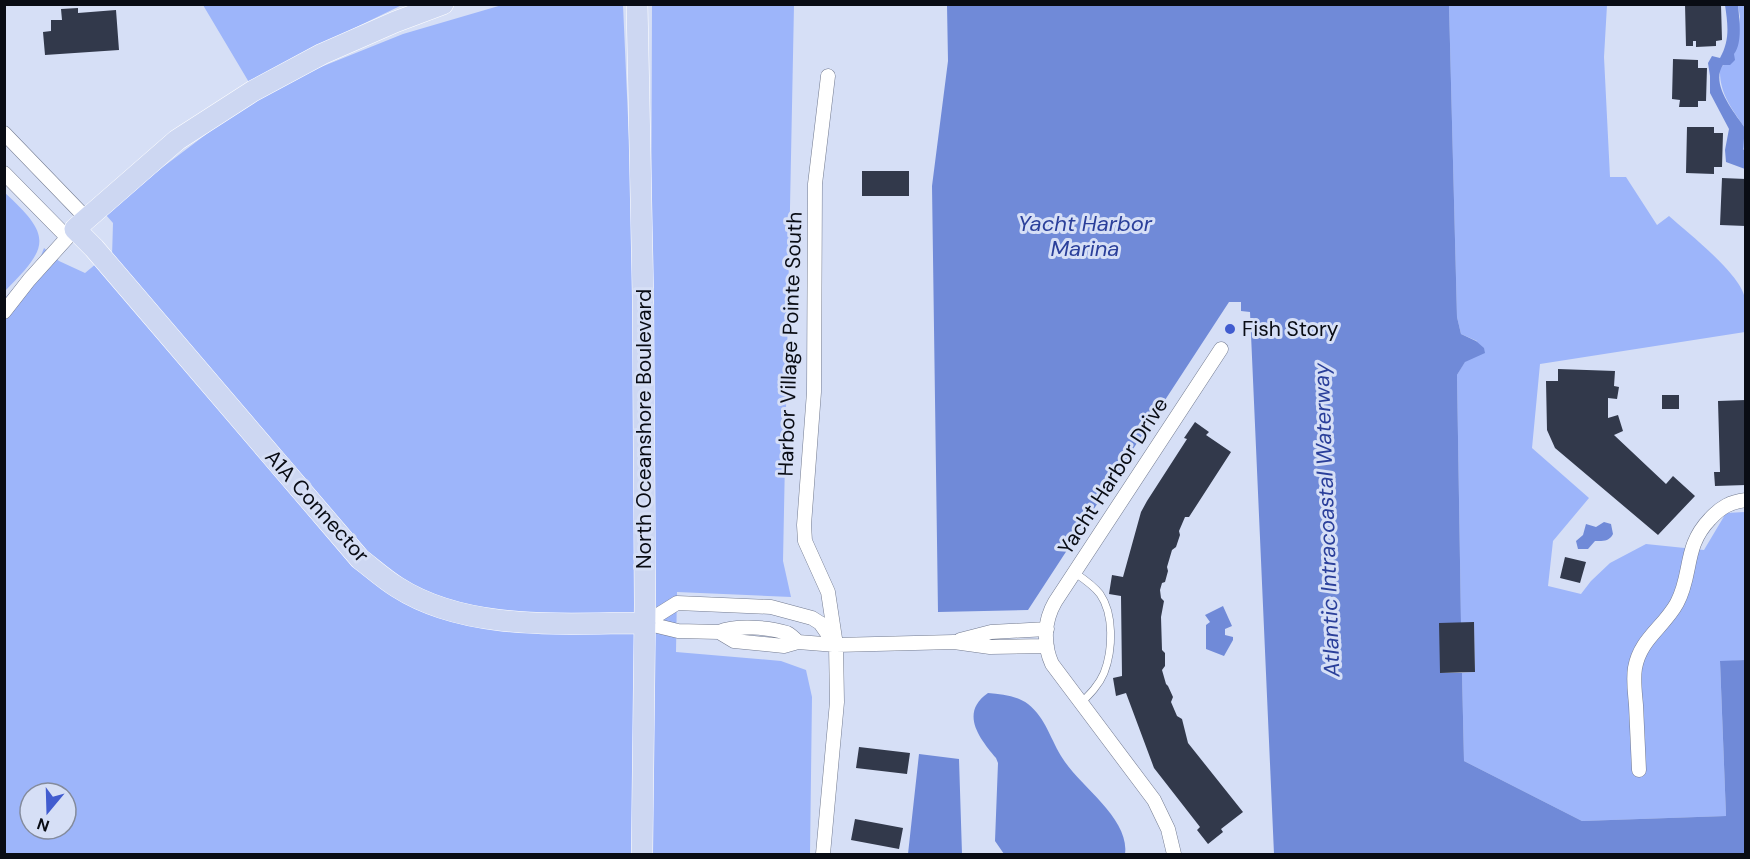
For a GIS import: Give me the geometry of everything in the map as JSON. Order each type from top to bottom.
[{"type":"main road","points":[[76,228],[177,140],[253,91],[322,54],[443,4]]},
{"type":"main road","name":"North Oceanshore Boulevard","points":[[637,4],[643,297],[645,623],[642,855]]},
{"type":"main road","name":"A1A Connector","points":[[76,228],[360,559],[397,587],[431,604],[475,616],[520,623],[645,623]]},
{"type":"street","name":"Harbor Village Pointe South","points":[[823,855],[837,702],[836,645],[828,592],[808,549],[804,533],[814,392],[815,184],[828,76]]},
{"type":"street","points":[[4,133],[76,228]]},
{"type":"street","points":[[4,173],[76,228]]},
{"type":"street","points":[[4,312],[29,280],[76,228]]},
{"type":"street","name":"Yacht Harbor Drive","points":[[1174,855],[1168,829],[1157,806],[1052,664],[1047,646],[1048,616],[1221,348]]},
{"type":"street","points":[[1639,770],[1635,679],[1639,655],[1647,639],[1677,602],[1692,548],[1701,528],[1725,505],[1746,500]]},
{"type":"street","points":[[645,623],[677,603],[771,608],[812,618],[820,623],[836,645]]},
{"type":"street","points":[[725,629],[731,605]]},
{"type":"street","points":[[770,630],[771,608]]},
{"type":"street","points":[[645,623],[678,631],[770,630],[788,634],[798,642]]},
{"type":"street","points":[[725,629],[734,641],[784,646],[798,642],[836,645],[954,642],[990,647],[1047,646]]},
{"type":"street","points":[[954,642],[991,632],[1047,629]]},
{"type":"lane","points":[[1075,573],[1101,595],[1107,610],[1110,632],[1104,672],[1097,686],[1081,703]]},
{"type":"shaded area","points":[[203,5],[402,5],[336,37],[250,84]]},
{"type":"shaded area","points":[[502,5],[623,5],[636,298],[638,615],[547,616],[486,611],[428,595],[396,578],[365,552],[112,257],[113,223],[106,215],[159,170],[225,120],[306,73],[403,34]]},
{"type":"shaded area","points":[[652,5],[794,5],[783,561],[791,597],[677,592],[676,652],[781,661],[806,670],[812,697],[810,854],[649,854]]},
{"type":"shaded area","points":[[1449,5],[1607,5],[1604,57],[1610,177],[1626,177],[1657,225],[1669,216],[1725,267],[1742,289],[1746,311],[1745,332],[1540,364],[1532,448],[1589,498],[1553,541],[1548,586],[1581,594],[1610,563],[1646,544],[1704,550],[1726,513],[1745,512],[1745,660],[1720,662],[1726,816],[1582,821],[1464,761],[1462,673],[1475,672],[1474,623],[1461,623],[1457,375],[1477,341],[1461,334],[1457,317]]},
{"type":"shaded area","points":[[1738,5],[1745,5],[1745,128],[1727,100],[1720,78],[1720,69],[1735,52],[1740,17]]},
{"type":"shaded area","points":[[1745,128],[1745,151],[1742,147]]},
{"type":"shaded area","points":[[4,192],[31,220],[39,241],[37,252],[31,263],[5,291]]},
{"type":"shaded area","points":[[44,248],[59,261],[85,273],[97,263],[393,594],[638,631],[635,854],[5,854],[4,299],[39,261]]},
{"type":"water","points":[[947,5],[1449,5],[1457,317],[1461,334],[1476,341],[1484,348],[1485,353],[1465,362],[1457,375],[1461,623],[1440,673],[1462,673],[1464,761],[1582,821],[1726,816],[1720,661],[1745,660],[1745,854],[1274,854],[1250,312],[1241,311],[1241,302],[1229,302],[1028,610],[938,612],[932,186],[948,61]]},
{"type":"water","points":[[1725,5],[1738,5],[1739,43],[1734,54],[1735,60],[1730,65],[1723,65],[1719,81],[1725,98],[1745,128],[1743,149],[1745,169],[1726,162],[1725,150],[1729,129],[1710,93],[1708,63],[1712,56],[1720,58],[1727,39]]},
{"type":"water","points":[[1604,522],[1611,524],[1613,534],[1611,537],[1595,541],[1588,549],[1578,549],[1576,541],[1583,535],[1586,524],[1596,527]]},
{"type":"water","points":[[1223,606],[1232,626],[1225,629],[1225,635],[1233,637],[1224,656],[1206,649],[1206,625],[1210,622],[1205,615]]},
{"type":"water","points":[[988,693],[1014,697],[1024,701],[1034,710],[1044,723],[1063,759],[1120,828],[1125,854],[1004,854],[995,841],[998,763],[979,734],[974,717],[979,701]]},
{"type":"water","points":[[919,754],[959,759],[962,854],[908,854]]},
{"type":"building","points":[[1685,4],[1721,5],[1722,40],[1716,41],[1716,46],[1696,47],[1696,41],[1693,41],[1693,46],[1686,46]]},
{"type":"building","points":[[78,8],[78,13],[116,10],[119,50],[45,55],[43,32],[51,31],[51,20],[62,20],[61,9]]},
{"type":"building","points":[[1673,59],[1698,60],[1698,68],[1707,68],[1706,101],[1698,101],[1698,107],[1679,107],[1680,100],[1672,99]]},
{"type":"building","points":[[1687,127],[1714,127],[1714,133],[1723,133],[1722,167],[1714,167],[1714,174],[1686,173]]},
{"type":"building","points":[[862,171],[909,171],[909,196],[862,196]]},
{"type":"building","points":[[1722,178],[1746,179],[1746,226],[1720,225]]},
{"type":"building","points":[[1558,369],[1615,371],[1614,386],[1619,387],[1617,399],[1608,398],[1608,418],[1618,415],[1623,431],[1614,435],[1666,484],[1673,476],[1695,496],[1658,535],[1555,448],[1547,430],[1546,381],[1558,381]]},
{"type":"building","points":[[1662,395],[1679,395],[1679,409],[1662,409]]},
{"type":"building","points":[[1746,400],[1746,485],[1715,486],[1714,472],[1720,472],[1718,401]]},
{"type":"building","points":[[1195,422],[1209,432],[1206,435],[1231,452],[1189,517],[1185,517],[1176,547],[1172,550],[1165,582],[1162,583],[1160,590],[1164,601],[1161,617],[1165,666],[1162,670],[1173,697],[1171,702],[1177,716],[1182,719],[1188,743],[1243,812],[1221,829],[1223,832],[1208,844],[1197,830],[1200,827],[1154,768],[1126,693],[1116,696],[1113,678],[1122,676],[1121,596],[1109,594],[1112,575],[1123,577],[1141,512],[1187,439],[1184,438]]},
{"type":"building","points":[[1565,557],[1586,562],[1580,583],[1560,578]]},
{"type":"building","points":[[1474,622],[1475,672],[1440,673],[1439,623]]},
{"type":"building","points":[[859,747],[910,753],[907,774],[856,768]]},
{"type":"building","points":[[855,819],[903,828],[899,849],[851,840]]},
{"type":"place","name":"Fish Story","points":[[1230,329]]},
{"type":"water label","name":"Yacht Harbor Marina","points":[[1085,236]]},
{"type":"water label","name":"Atlantic Intracoastal Waterway","points":[[1326,520]]}]
